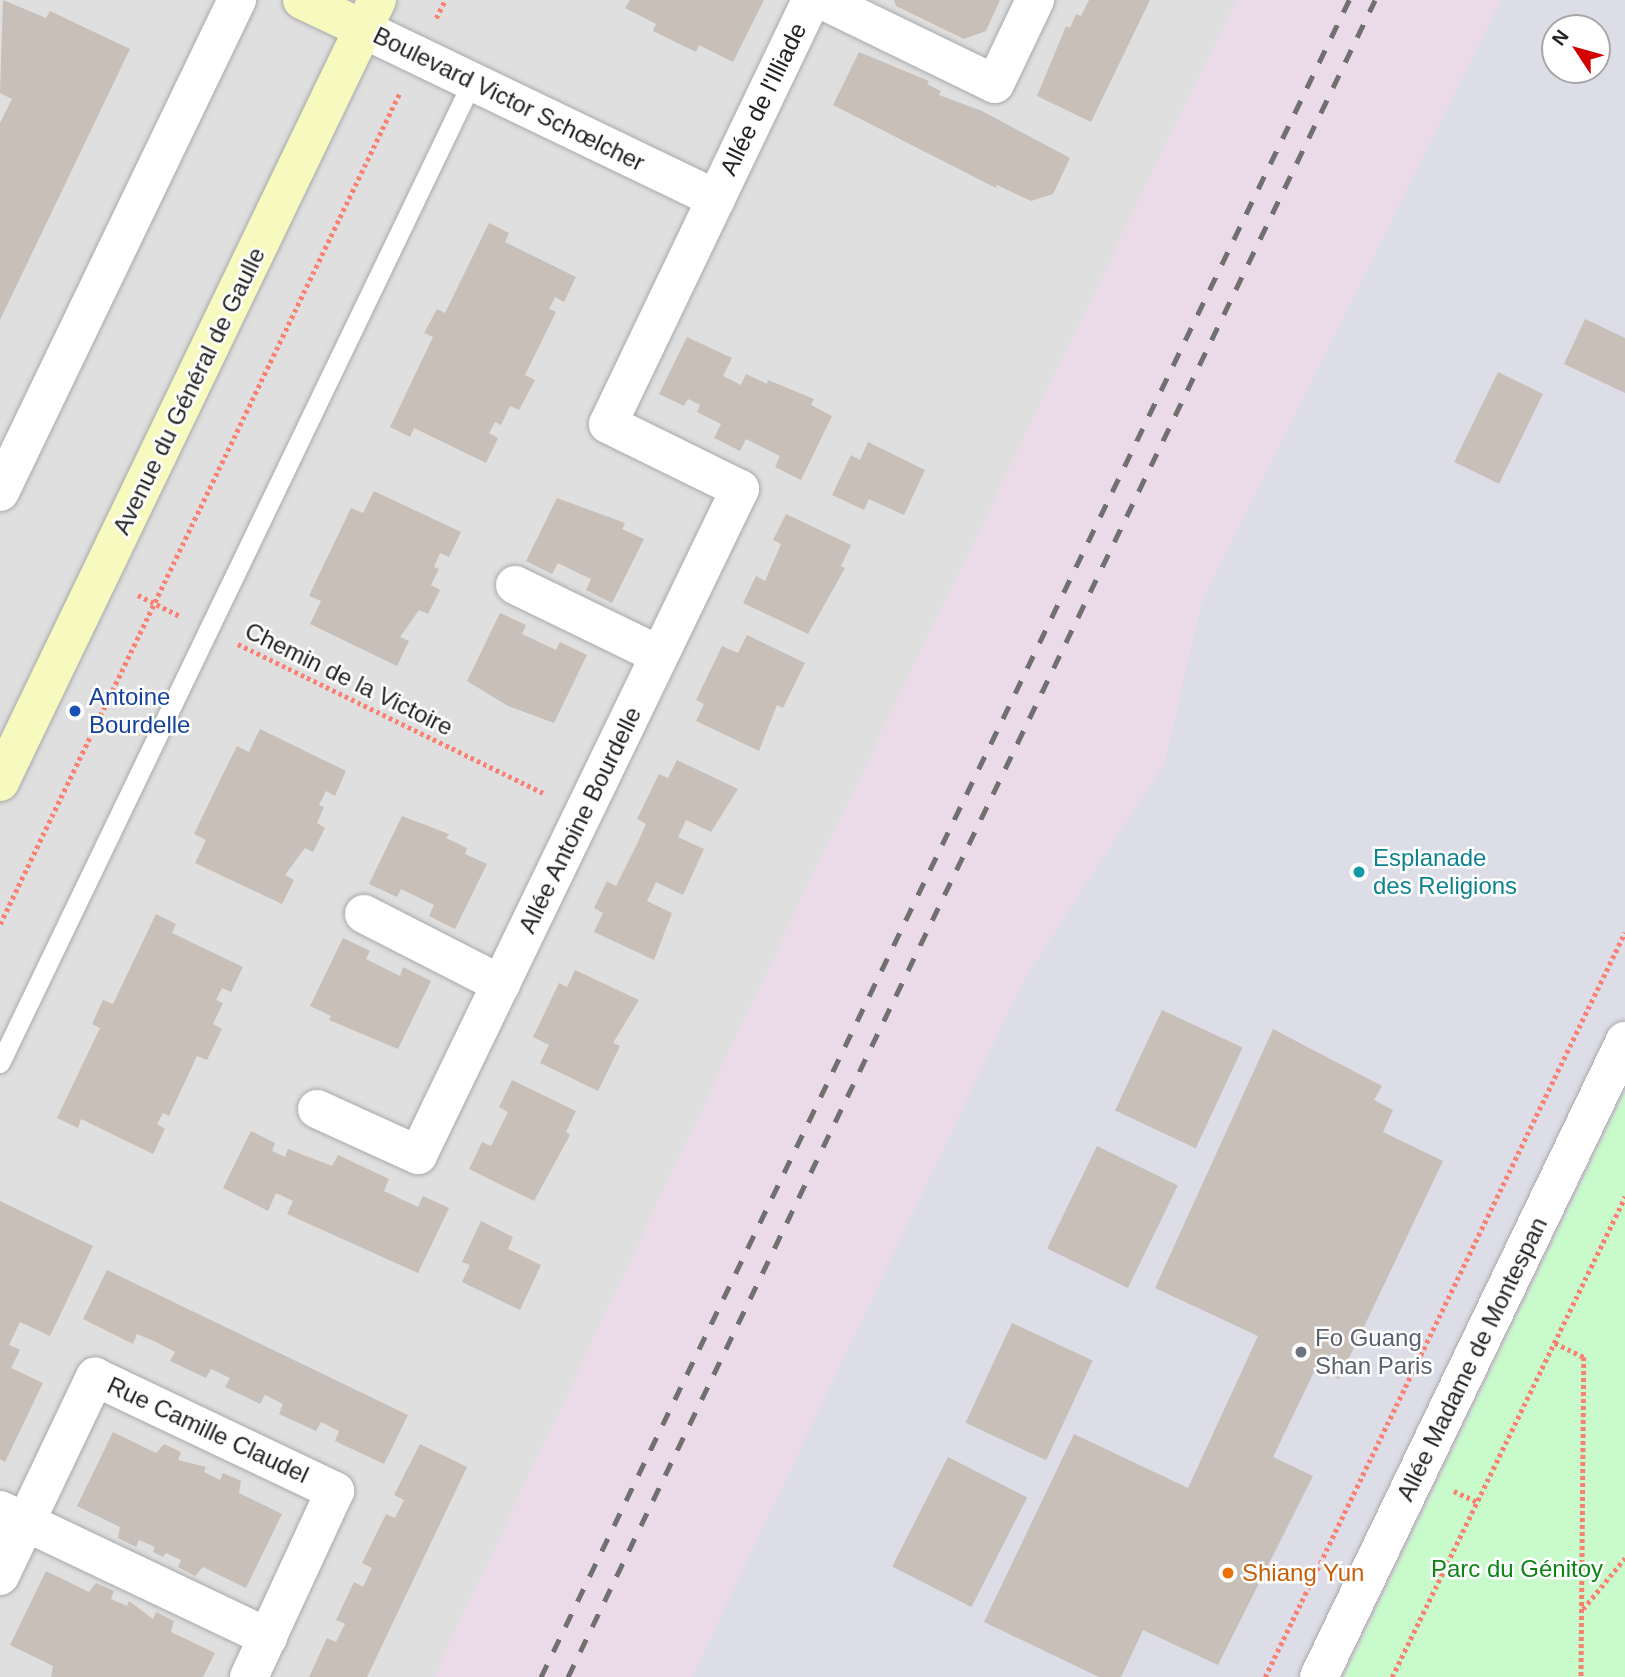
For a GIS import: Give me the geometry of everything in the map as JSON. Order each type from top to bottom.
[{"type":"main road","name":"Boulevard Victor Schœlcher","points":[[302,0],[370,15]]},
{"type":"main road","name":"Avenue du Général de Gaulle","points":[[0,782],[370,15]]},
{"type":"street","points":[[0,492],[237,0]]},
{"type":"street","name":"Allée de l'Illiade","points":[[716,199],[811,0]]},
{"type":"street","points":[[822,0],[995,84],[1035,0]]},
{"type":"street","name":"Boulevard Victor Schœlcher","points":[[370,15],[418,57],[716,199]]},
{"type":"street","name":"Allée Antoine Bourdelle","points":[[317,1109],[418,1155],[740,489],[608,424],[716,199]]},
{"type":"street","points":[[515,585],[659,655]]},
{"type":"street","points":[[364,914],[501,984]]},
{"type":"street","name":"Allée Madame de Montespan","points":[[1319,1677],[1625,1041]]},
{"type":"street","name":"Rue Camille Claudel","points":[[0,1576],[13,1516],[95,1377],[335,1491],[249,1677]]},
{"type":"street","points":[[13,1516],[268,1637]]},
{"type":"lane","points":[[0,1063],[472,82]]},
{"type":"path","points":[[0,924],[445,0]]},
{"type":"path","name":"Chemin de la Victoire","points":[[100,576],[583,813]]},
{"type":"path","points":[[1265,1677],[1625,932]]},
{"type":"path","points":[[1392,1677],[1625,1197]]},
{"type":"path","points":[[1554,1343],[1584,1357],[1581,1677]]},
{"type":"path","points":[[1582,1610],[1625,1558]]},
{"type":"shaded area","points":[[0,0],[1625,0],[1625,1677],[0,1677]]},
{"type":"shaded area","points":[[1236,0],[1501,0],[1202,601],[1165,762],[1023,982],[692,1677],[434,1677],[807,887]]},
{"type":"shaded area","name":"Esplanade des Religions","points":[[1501,0],[1625,0],[1625,1092],[1343,1677],[692,1677],[1023,982],[1165,762],[1202,601]]},
{"type":"green space","name":"Parc du Génitoy","points":[[1625,1092],[1625,1677],[1344,1677]]},
{"type":"building","points":[[3,0],[46,18],[50,11],[130,49],[0,320],[0,123],[12,99],[0,93]]},
{"type":"building","points":[[630,0],[764,0],[733,62],[699,45],[696,52],[653,31],[656,24],[625,8]]},
{"type":"building","points":[[894,0],[1000,0],[986,31],[964,39],[896,6]]},
{"type":"building","points":[[1089,0],[1150,0],[1091,122],[1037,96],[1066,26],[1070,28],[1076,14],[1081,16]]},
{"type":"building","points":[[859,52],[929,81],[927,84],[941,91],[939,95],[982,111],[1070,158],[1053,194],[1031,201],[997,185],[996,188],[833,105]]},
{"type":"building","points":[[489,223],[509,233],[505,242],[576,277],[564,302],[555,297],[549,309],[556,312],[525,375],[535,380],[519,410],[510,406],[501,425],[495,422],[489,433],[498,438],[486,463],[414,428],[410,437],[390,427],[433,337],[424,333],[437,309],[445,313]]},
{"type":"building","points":[[1585,319],[1625,338],[1625,393],[1564,364]]},
{"type":"building","points":[[687,337],[732,358],[723,376],[741,385],[746,374],[767,384],[768,380],[814,399],[811,405],[832,416],[801,480],[775,467],[780,456],[746,439],[740,451],[714,438],[721,424],[697,412],[700,405],[688,399],[684,406],[659,394]]},
{"type":"building","points":[[1498,372],[1543,394],[1499,484],[1454,462]]},
{"type":"building","points":[[868,442],[925,470],[904,515],[869,499],[864,510],[832,495],[851,455],[860,460]]},
{"type":"building","points":[[374,491],[461,532],[449,557],[440,553],[434,567],[439,569],[431,585],[440,590],[428,614],[419,610],[400,637],[409,641],[397,666],[310,624],[321,601],[309,596],[351,508],[363,513]]},
{"type":"building","points":[[557,498],[625,523],[622,529],[644,539],[612,603],[586,590],[591,579],[558,563],[552,574],[526,561]]},
{"type":"building","points":[[786,514],[851,545],[841,566],[845,568],[808,634],[743,603],[756,576],[765,581],[781,544],[773,540]]},
{"type":"building","points":[[500,613],[526,625],[522,634],[556,650],[560,642],[587,655],[554,723],[508,706],[467,681]]},
{"type":"building","points":[[747,635],[805,663],[783,708],[777,705],[759,751],[696,721],[704,704],[696,700],[722,646],[738,653]]},
{"type":"building","points":[[260,729],[346,771],[335,796],[326,791],[319,805],[324,807],[317,823],[325,828],[313,852],[305,848],[285,875],[294,880],[282,904],[195,863],[206,840],[194,834],[221,778],[237,746],[249,752]]},
{"type":"building","points":[[677,760],[738,789],[711,832],[686,820],[678,837],[704,849],[683,895],[656,882],[647,901],[672,913],[654,960],[594,932],[603,913],[594,908],[607,881],[616,886],[638,842],[646,824],[637,819],[659,774],[668,778]]},
{"type":"building","points":[[402,816],[449,834],[446,838],[467,848],[465,854],[487,864],[455,929],[429,916],[434,905],[401,889],[397,897],[369,884]]},
{"type":"building","points":[[156,914],[176,924],[172,933],[243,967],[231,992],[222,988],[216,1000],[223,1003],[213,1024],[222,1029],[207,1060],[197,1056],[169,1116],[163,1113],[157,1124],[165,1129],[153,1154],[81,1119],[78,1128],[57,1118],[100,1028],[92,1024],[103,1000],[113,1004]]},
{"type":"building","points":[[343,938],[370,951],[366,959],[400,976],[403,967],[431,981],[398,1049],[329,1020],[331,1016],[310,1006]]},
{"type":"building","points":[[575,970],[639,1000],[613,1043],[620,1046],[598,1091],[540,1063],[549,1045],[533,1037],[559,983],[567,987]]},
{"type":"building","points":[[1162,1010],[1243,1048],[1196,1148],[1115,1111]]},
{"type":"building","name":"Fo Guang Shan Paris","points":[[1273,1029],[1382,1086],[1374,1100],[1393,1110],[1383,1132],[1443,1161],[1339,1379],[1316,1368],[1273,1457],[1313,1476],[1218,1665],[1143,1630],[1121,1677],[1099,1677],[984,1622],[1074,1434],[1188,1488],[1258,1336],[1155,1288]]},
{"type":"building","points":[[512,1080],[576,1111],[566,1132],[570,1135],[534,1201],[469,1169],[482,1142],[491,1146],[508,1112],[499,1107]]},
{"type":"building","points":[[251,1131],[275,1143],[272,1151],[285,1157],[288,1149],[332,1166],[338,1155],[389,1179],[384,1191],[418,1207],[423,1196],[449,1208],[418,1273],[287,1214],[293,1201],[276,1193],[268,1211],[223,1188]]},
{"type":"building","points":[[1097,1146],[1178,1185],[1128,1288],[1047,1248]]},
{"type":"building","points":[[0,1201],[93,1246],[50,1336],[20,1322],[9,1345],[20,1350],[11,1368],[43,1383],[5,1462],[0,1459]]},
{"type":"building","points":[[481,1221],[513,1237],[508,1249],[541,1265],[520,1310],[462,1282],[470,1265],[462,1262]]},
{"type":"building","points":[[107,1270],[408,1415],[384,1464],[335,1441],[339,1431],[321,1422],[316,1431],[279,1414],[283,1404],[265,1395],[260,1404],[225,1387],[230,1378],[211,1369],[206,1378],[170,1361],[175,1352],[156,1342],[137,1334],[133,1344],[83,1319]]},
{"type":"building","points":[[1012,1323],[1093,1361],[1046,1460],[966,1423]]},
{"type":"building","points":[[113,1432],[156,1453],[164,1444],[181,1452],[178,1460],[206,1467],[204,1472],[220,1480],[223,1473],[241,1481],[239,1493],[282,1514],[246,1588],[203,1567],[195,1576],[178,1567],[181,1560],[166,1553],[163,1557],[153,1552],[155,1547],[139,1540],[136,1547],[118,1538],[120,1527],[77,1506]]},
{"type":"building","points":[[420,1444],[467,1467],[367,1677],[309,1677],[327,1638],[336,1642],[345,1624],[336,1620],[354,1582],[363,1587],[372,1568],[362,1563],[386,1514],[395,1518],[404,1500],[394,1495]]},
{"type":"building","points":[[948,1457],[1027,1497],[971,1607],[892,1567]]},
{"type":"building","points":[[46,1571],[89,1592],[96,1583],[114,1591],[111,1599],[127,1606],[129,1601],[153,1619],[156,1612],[174,1621],[171,1632],[215,1653],[203,1677],[51,1677],[53,1666],[10,1645]]},
{"type":"railway","points":[[541,1677],[1349,0]]},
{"type":"railway","points":[[568,1677],[1375,0]]},
{"type":"place","name":"Antoine Bourdelle","points":[[75,711]]},
{"type":"place","name":"Esplanade des Religions","points":[[1359,872]]},
{"type":"place","name":"Fo Guang Shan Paris","points":[[1301,1352]]},
{"type":"place","name":"Shiang Yun","points":[[1228,1573]]}]
